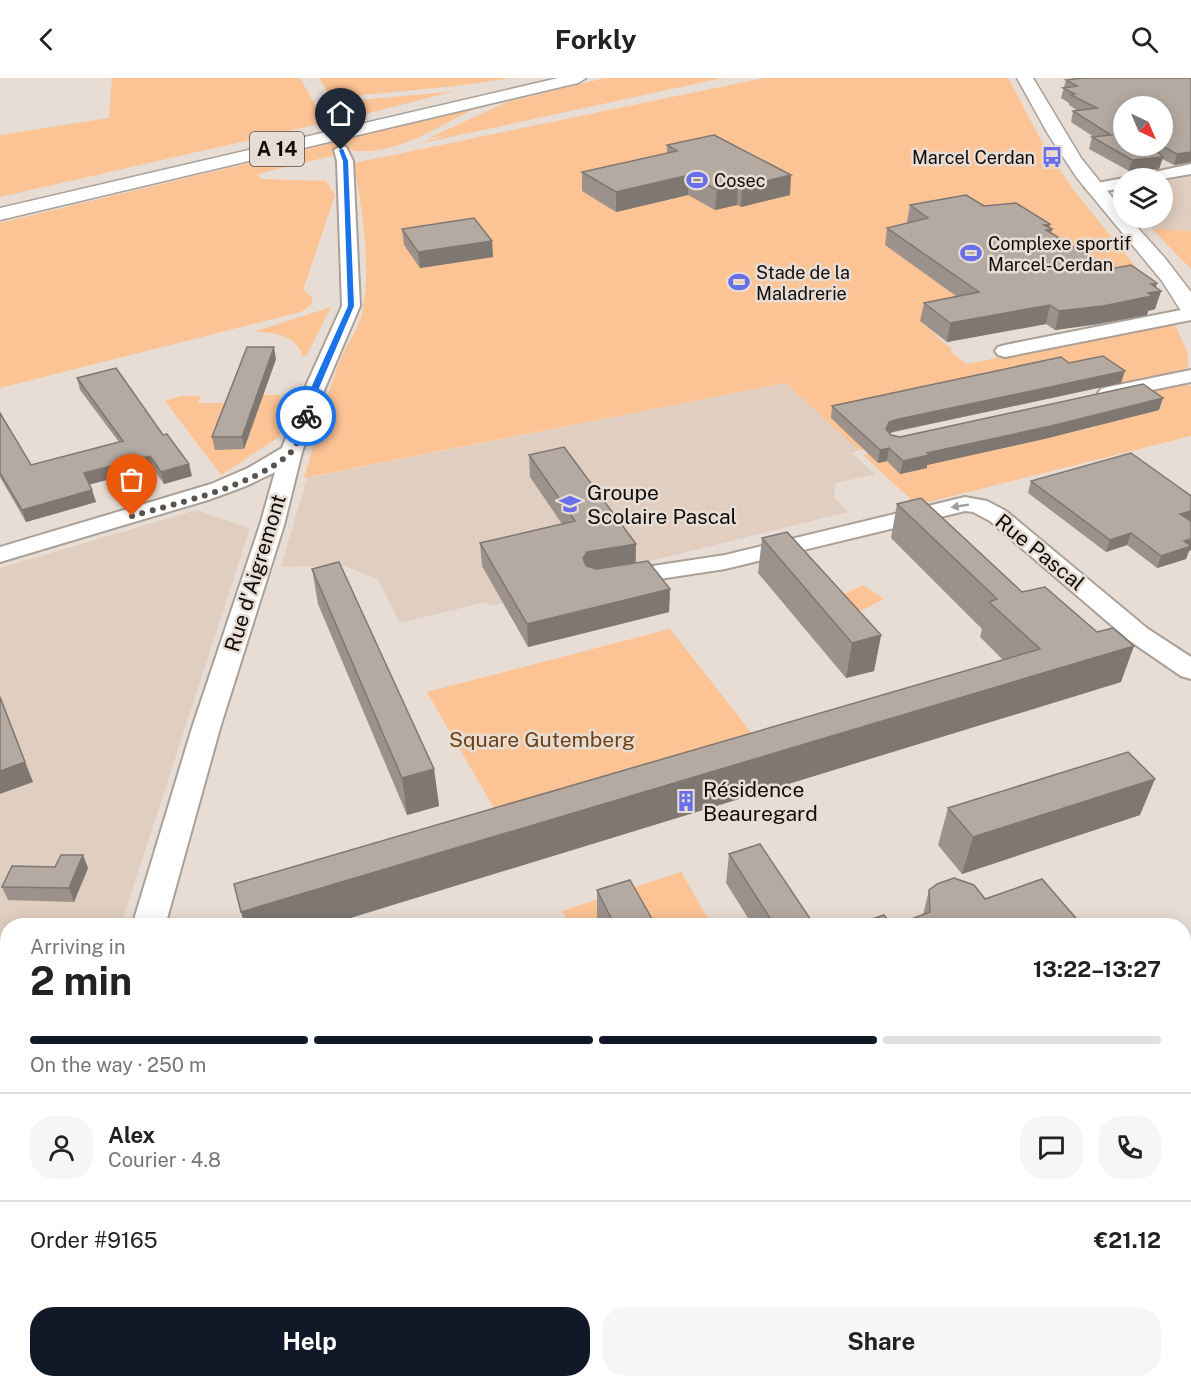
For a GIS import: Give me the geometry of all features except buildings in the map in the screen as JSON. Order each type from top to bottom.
[{"type":"main road","points":[[547,81],[576,78]]},
{"type":"main road","points":[[1024,78],[1057,138],[1093,188],[1158,264],[1191,309]]},
{"type":"main road","name":"A 14","points":[[0,206],[547,81]]},
{"type":"main road","name":"A 14","points":[[0,214],[547,81]]},
{"type":"street","name":"Rue d'Aigremont","points":[[150,918],[272,499],[303,425],[315,388],[351,306],[345,161],[341,150]]},
{"type":"street","points":[[1173,173],[1191,169]]},
{"type":"street","points":[[1093,188],[1113,185]]},
{"type":"street","points":[[1005,351],[1191,314]]},
{"type":"street","points":[[1084,398],[1191,376]]},
{"type":"street","points":[[0,555],[205,495],[247,479],[272,466],[291,452]]},
{"type":"street","points":[[247,479],[272,499]]},
{"type":"street","points":[[205,495],[250,495],[272,499]]},
{"type":"street","name":"Rue Pascal","points":[[597,582],[725,562],[926,524],[965,504],[979,506],[998,516],[1139,635],[1191,670]]},
{"type":"street","name":"Rue Pascal","points":[[1063,602],[1092,594]]},
{"type":"shaded area","points":[[1191,176],[1191,231],[1153,230],[1152,228],[1173,228],[1173,180]]},
{"type":"shaded area","name":"Groupe Scolaire Pascal","points":[[786,383],[859,450],[852,453],[875,474],[836,483],[834,497],[848,512],[570,581],[511,601],[489,606],[486,602],[400,623],[378,579],[344,566],[281,567],[307,478]]},
{"type":"shaded area","points":[[196,510],[250,528],[123,918],[0,918],[0,568]]},
{"type":"green space","points":[[112,78],[300,78],[318,110],[328,122],[0,197],[0,135],[109,118]]},
{"type":"green space","points":[[319,78],[514,78],[331,98]]},
{"type":"green space","points":[[605,78],[722,78],[418,144],[450,134],[427,139],[507,102]]},
{"type":"green space","name":"Stade de la Maladrerie","points":[[764,78],[1008,78],[1042,142],[1072,188],[1143,276],[921,322],[966,364],[1174,323],[1187,351],[1188,366],[1181,372],[1102,389],[1093,383],[888,428],[884,445],[859,450],[785,383],[304,478],[337,368],[357,327],[365,295],[366,257],[363,219],[354,163]]},
{"type":"green space","points":[[455,91],[338,121],[331,107],[350,101]]},
{"type":"green space","points":[[474,109],[430,132],[381,150],[349,150],[344,140]]},
{"type":"green space","points":[[336,142],[340,154],[257,174],[262,179],[326,181],[335,195],[303,290],[312,297],[312,304],[301,312],[0,388],[0,223]]},
{"type":"green space","points":[[1153,230],[1191,231],[1191,269]]},
{"type":"green space","points":[[331,307],[307,355],[303,357],[296,344],[284,336],[253,332]]},
{"type":"green space","points":[[1176,382],[1191,386],[1191,436],[917,505],[863,455]],"holes":[[[1079,416],[1094,427],[1069,433],[1054,422]]]},
{"type":"green space","points":[[255,395],[278,395],[290,403],[279,437],[221,475],[165,401],[182,396],[200,396],[198,403],[252,403]]},
{"type":"green space","points":[[863,585],[884,599],[861,611],[840,596]]},
{"type":"green space","name":"Square Gutemberg","points":[[670,629],[761,745],[506,829],[427,692]]},
{"type":"green space","points":[[681,872],[708,918],[566,918],[562,911]]},
{"type":"way so far","points":[[132,516],[205,495],[247,479],[272,466],[291,452],[306,416]]},
{"type":"place","name":"Marcel Cerdan","points":[[1052,157]]},
{"type":"place","name":"Cosec","points":[[697,180]]},
{"type":"place","name":"Complexe sportif Marcel-Cerdan","points":[[971,253]]},
{"type":"place","name":"Stade de la Maladrerie","points":[[739,282]]},
{"type":"place","name":"Groupe Scolaire Pascal","points":[[570,504]]},
{"type":"place","name":"Résidence Beauregard","points":[[686,801]]},
{"type":"route","points":[[306,416],[315,388],[351,306],[345,161],[341,150]]}]
